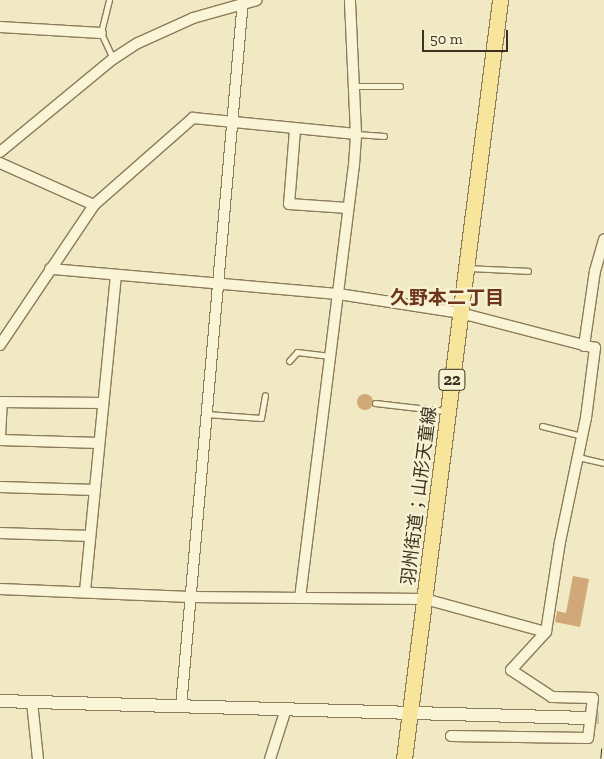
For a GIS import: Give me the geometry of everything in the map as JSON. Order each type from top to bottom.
[{"type":"main road","name":"羽州街道；山形天童線","points":[[404,759],[500,0]]},
{"type":"street","points":[[0,152],[113,59],[167,28],[243,2],[257,0]]},
{"type":"street","points":[[300,598],[356,134],[350,0]]},
{"type":"street","points":[[181,707],[243,2]]},
{"type":"street","points":[[0,26],[101,34]]},
{"type":"street","points":[[0,344],[94,205],[192,118],[295,130],[356,134]]},
{"type":"street","points":[[295,130],[289,204],[348,208]]},
{"type":"street","points":[[0,164],[94,205]]},
{"type":"street","points":[[584,346],[604,239]]},
{"type":"street","points":[[50,269],[116,277],[338,294],[461,313],[600,349],[582,417],[582,436],[546,632],[511,670],[552,697],[593,698],[588,738],[451,736]]},
{"type":"street","points":[[85,592],[116,277]]},
{"type":"street","points":[[99,443],[0,438],[1,402],[103,403]]},
{"type":"street","points":[[0,487],[95,490]]},
{"type":"street","points":[[0,532],[90,536]]},
{"type":"street","points":[[0,589],[190,597],[425,599],[546,632]]},
{"type":"street","points":[[0,701],[587,718]]},
{"type":"street","points":[[32,702],[38,759]]},
{"type":"street","points":[[270,759],[286,708]]},
{"type":"lane","points":[[109,0],[101,34],[113,59]]},
{"type":"lane","points":[[354,86],[400,86]]},
{"type":"lane","points":[[356,134],[384,136]]},
{"type":"lane","points":[[467,268],[528,272]]},
{"type":"lane","points":[[289,361],[297,352],[330,356]]},
{"type":"lane","points":[[206,414],[261,418],[265,395]]},
{"type":"lane","points":[[374,404],[448,412]]},
{"type":"lane","points":[[542,426],[582,436]]},
{"type":"lane","points":[[578,457],[604,463]]},
{"type":"building","points":[[365,394],[371,396],[373,402],[371,408],[365,410],[359,408],[357,402],[359,396]]},
{"type":"building","points":[[573,576],[589,579],[580,627],[555,622],[557,611],[566,613]]},
{"type":"tunnel","points":[[587,718],[604,718]]},
{"type":"railway","points":[[603,759],[604,749]]},
{"type":"district","name":"久野本二丁目","points":[[447,298]]}]
